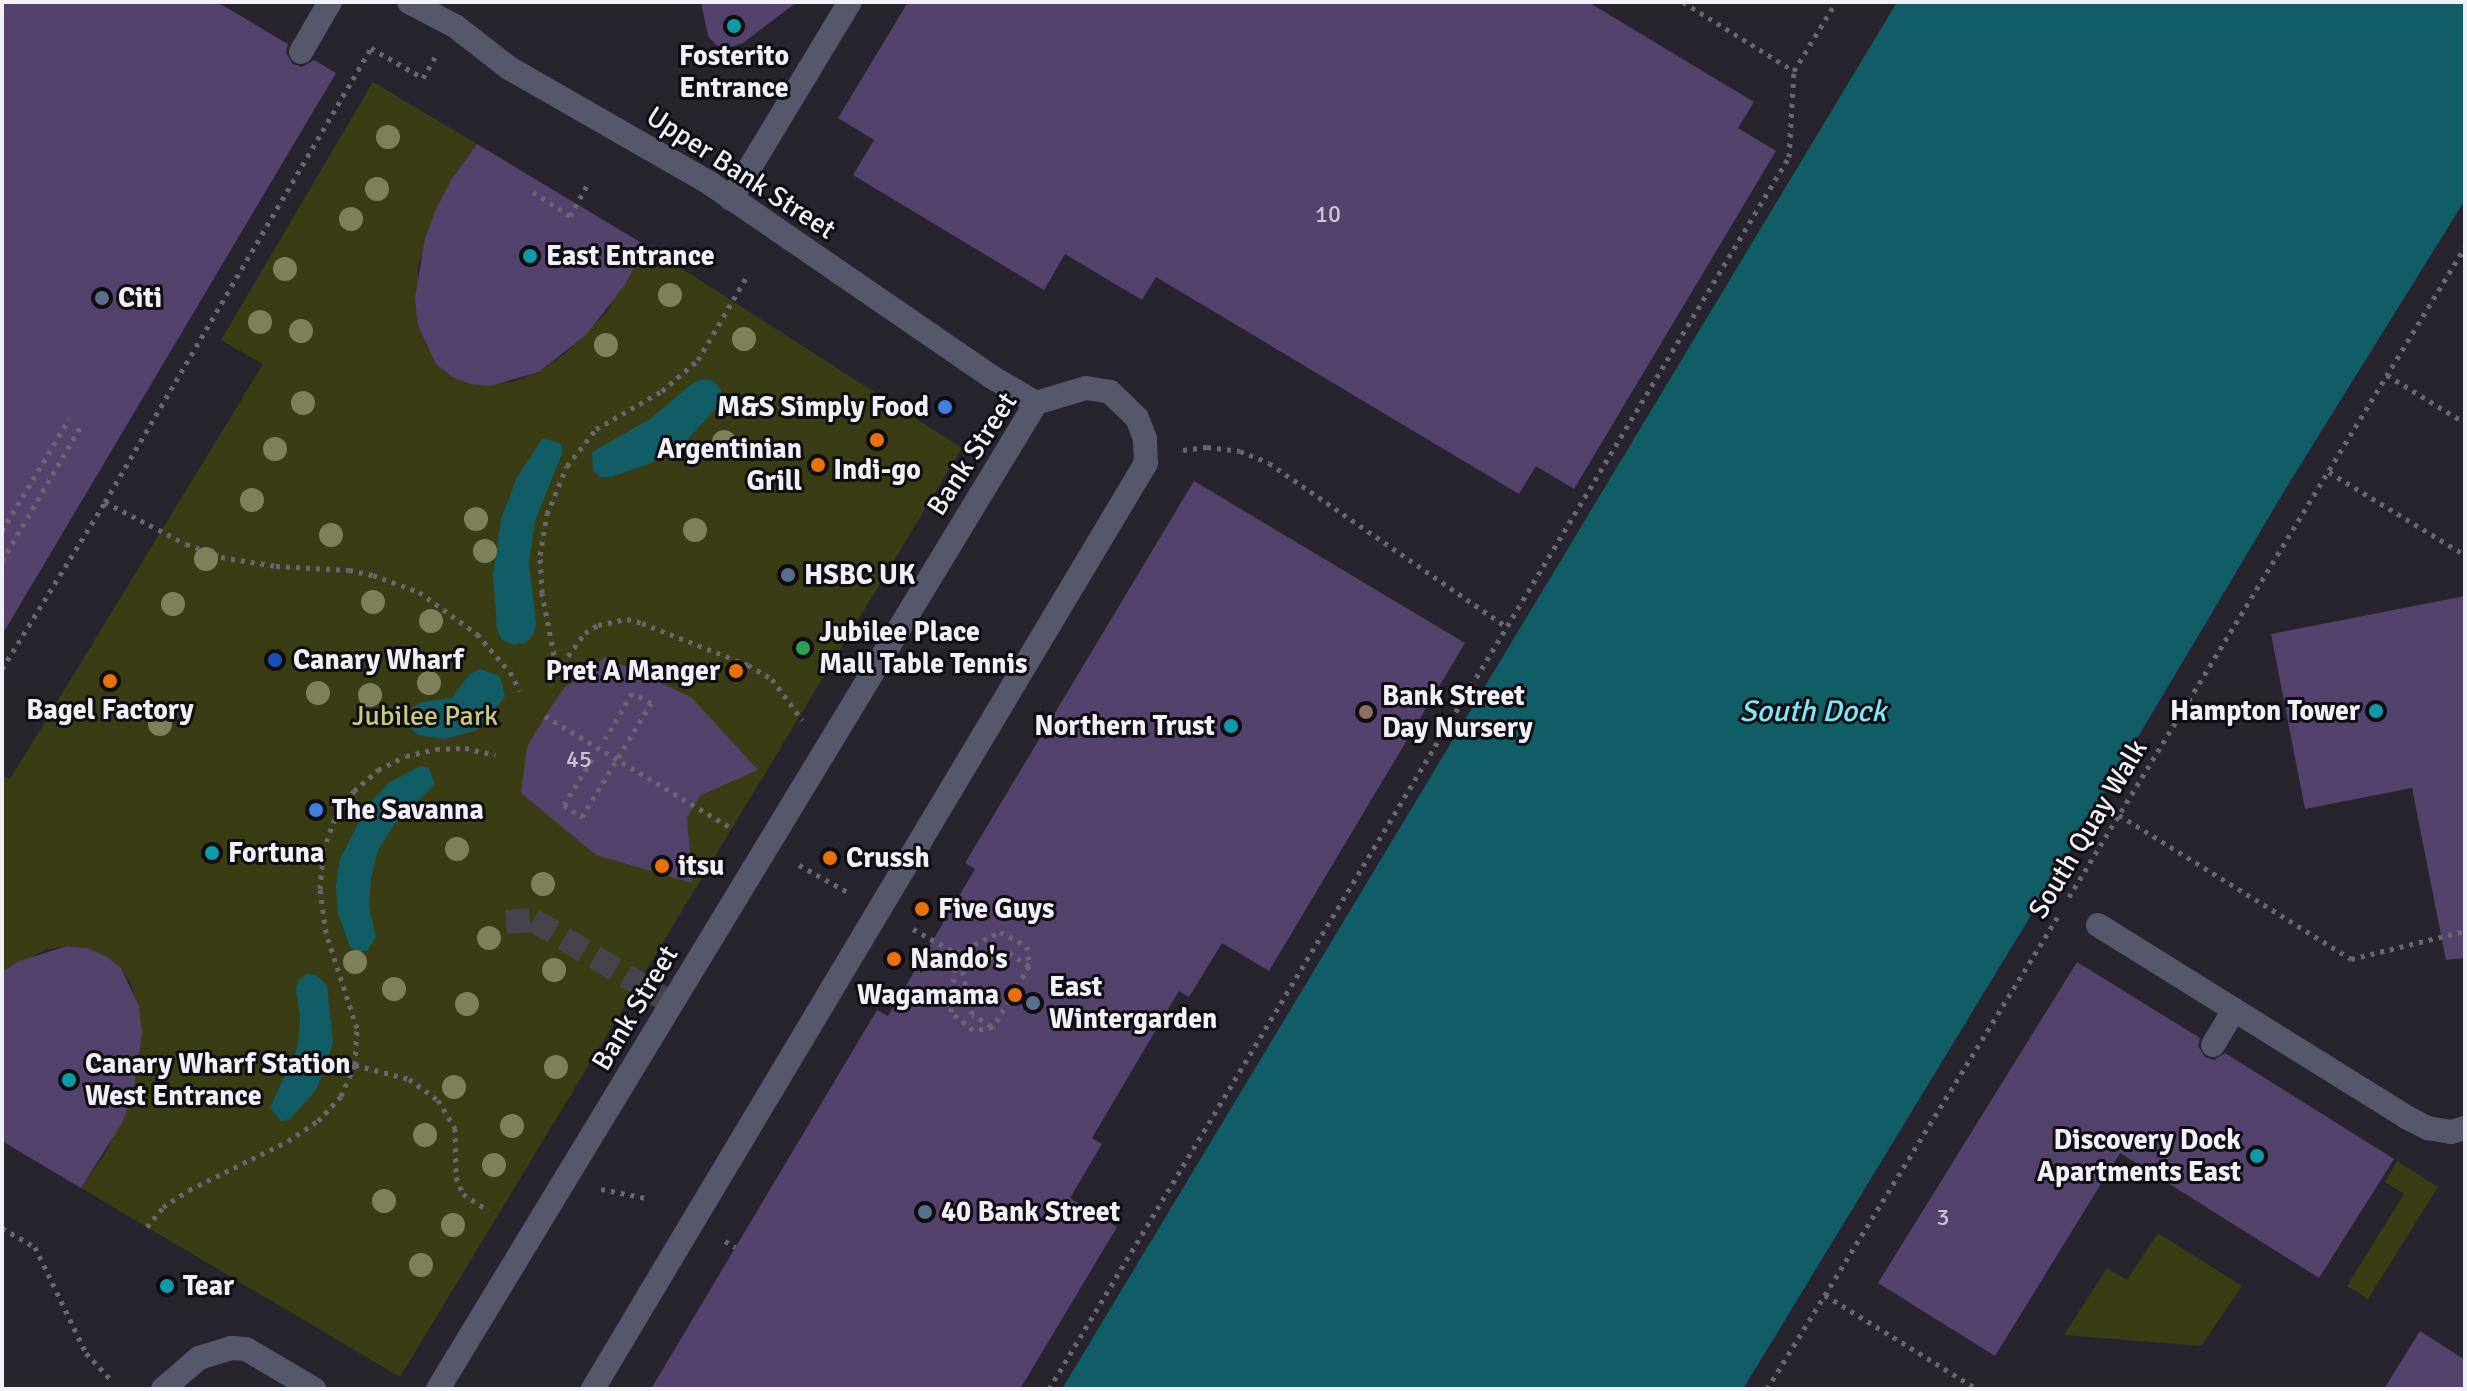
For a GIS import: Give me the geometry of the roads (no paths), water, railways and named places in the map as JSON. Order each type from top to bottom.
[{"type":"street","points":[[301,52],[330,2]]},
{"type":"street","name":"Upper Bank Street","points":[[409,2],[455,26],[509,68],[671,160],[990,376],[1036,403]]},
{"type":"street","points":[[731,199],[850,2]]},
{"type":"street","name":"Bank Street","points":[[438,1389],[1036,403],[1086,388],[1110,392],[1137,418],[1145,439],[1146,463],[593,1389]]},
{"type":"street","points":[[2098,925],[2406,1117],[2428,1128],[2451,1132],[2465,1128]]},
{"type":"street","points":[[2213,1045],[2234,1010]]},
{"type":"street","points":[[163,1389],[199,1358],[231,1348],[246,1349],[314,1389]]},
{"type":"water","name":"South Dock","points":[[1897,2],[2465,2],[2465,200],[2291,480],[1743,1389],[1062,1389]]},
{"type":"water","points":[[703,379],[714,381],[721,390],[722,402],[686,441],[651,463],[611,477],[601,477],[593,471],[592,452],[650,419],[693,383]]},
{"type":"water","points":[[543,438],[560,443],[563,451],[535,521],[529,563],[536,622],[534,634],[526,643],[514,645],[502,640],[497,629],[493,574],[501,519],[517,477]]},
{"type":"water","points":[[480,669],[500,676],[505,697],[477,730],[445,739],[418,735],[410,728],[408,717],[412,708],[421,702],[452,698],[470,674]]},
{"type":"water","points":[[421,766],[429,768],[435,784],[394,825],[378,850],[371,878],[369,908],[376,937],[367,951],[358,952],[350,947],[338,913],[336,886],[340,859],[367,806],[390,782]]},
{"type":"water","points":[[306,974],[316,975],[327,985],[333,1042],[326,1068],[314,1093],[290,1119],[281,1121],[270,1108],[298,1047],[300,1018],[296,988]]},
{"type":"tunnel","points":[[506,922],[533,920],[673,1004]]},
{"type":"place","name":"Fosterito Entrance","points":[[734,26]]},
{"type":"place","name":"East Entrance","points":[[530,256]]},
{"type":"place","name":"Citi","points":[[102,298]]},
{"type":"place","name":"M&S Simply Food","points":[[945,407]]},
{"type":"place","name":"Indi-go","points":[[877,440]]},
{"type":"place","name":"Argentinian Grill","points":[[818,465]]},
{"type":"place","name":"HSBC UK","points":[[788,575]]},
{"type":"place","name":"Jubilee Place Mall Table Tennis","points":[[803,648]]},
{"type":"place","name":"Canary Wharf","points":[[275,660]]},
{"type":"place","name":"Pret A Manger","points":[[736,671]]},
{"type":"place","name":"Bagel Factory","points":[[110,681]]},
{"type":"place","name":"Hampton Tower","points":[[2376,711]]},
{"type":"place","name":"Bank Street Day Nursery","points":[[1366,712]]},
{"type":"place","name":"Northern Trust","points":[[1231,726]]},
{"type":"place","name":"The Savanna","points":[[316,810]]},
{"type":"place","name":"Fortuna","points":[[212,853]]},
{"type":"place","name":"Crussh","points":[[830,858]]},
{"type":"place","name":"itsu","points":[[662,866]]},
{"type":"place","name":"Five Guys","points":[[922,909]]},
{"type":"place","name":"Nando's","points":[[894,959]]},
{"type":"place","name":"Wagamama","points":[[1015,995]]},
{"type":"place","name":"East Wintergarden","points":[[1033,1003]]},
{"type":"place","name":"Canary Wharf Station West Entrance","points":[[69,1080]]},
{"type":"place","name":"Discovery Dock Apartments East","points":[[2257,1156]]},
{"type":"place","name":"40 Bank Street","points":[[925,1212]]},
{"type":"place","name":"Tear","points":[[167,1286]]},
{"type":"park label","name":"Jubilee Park","points":[[425,716]]}]
